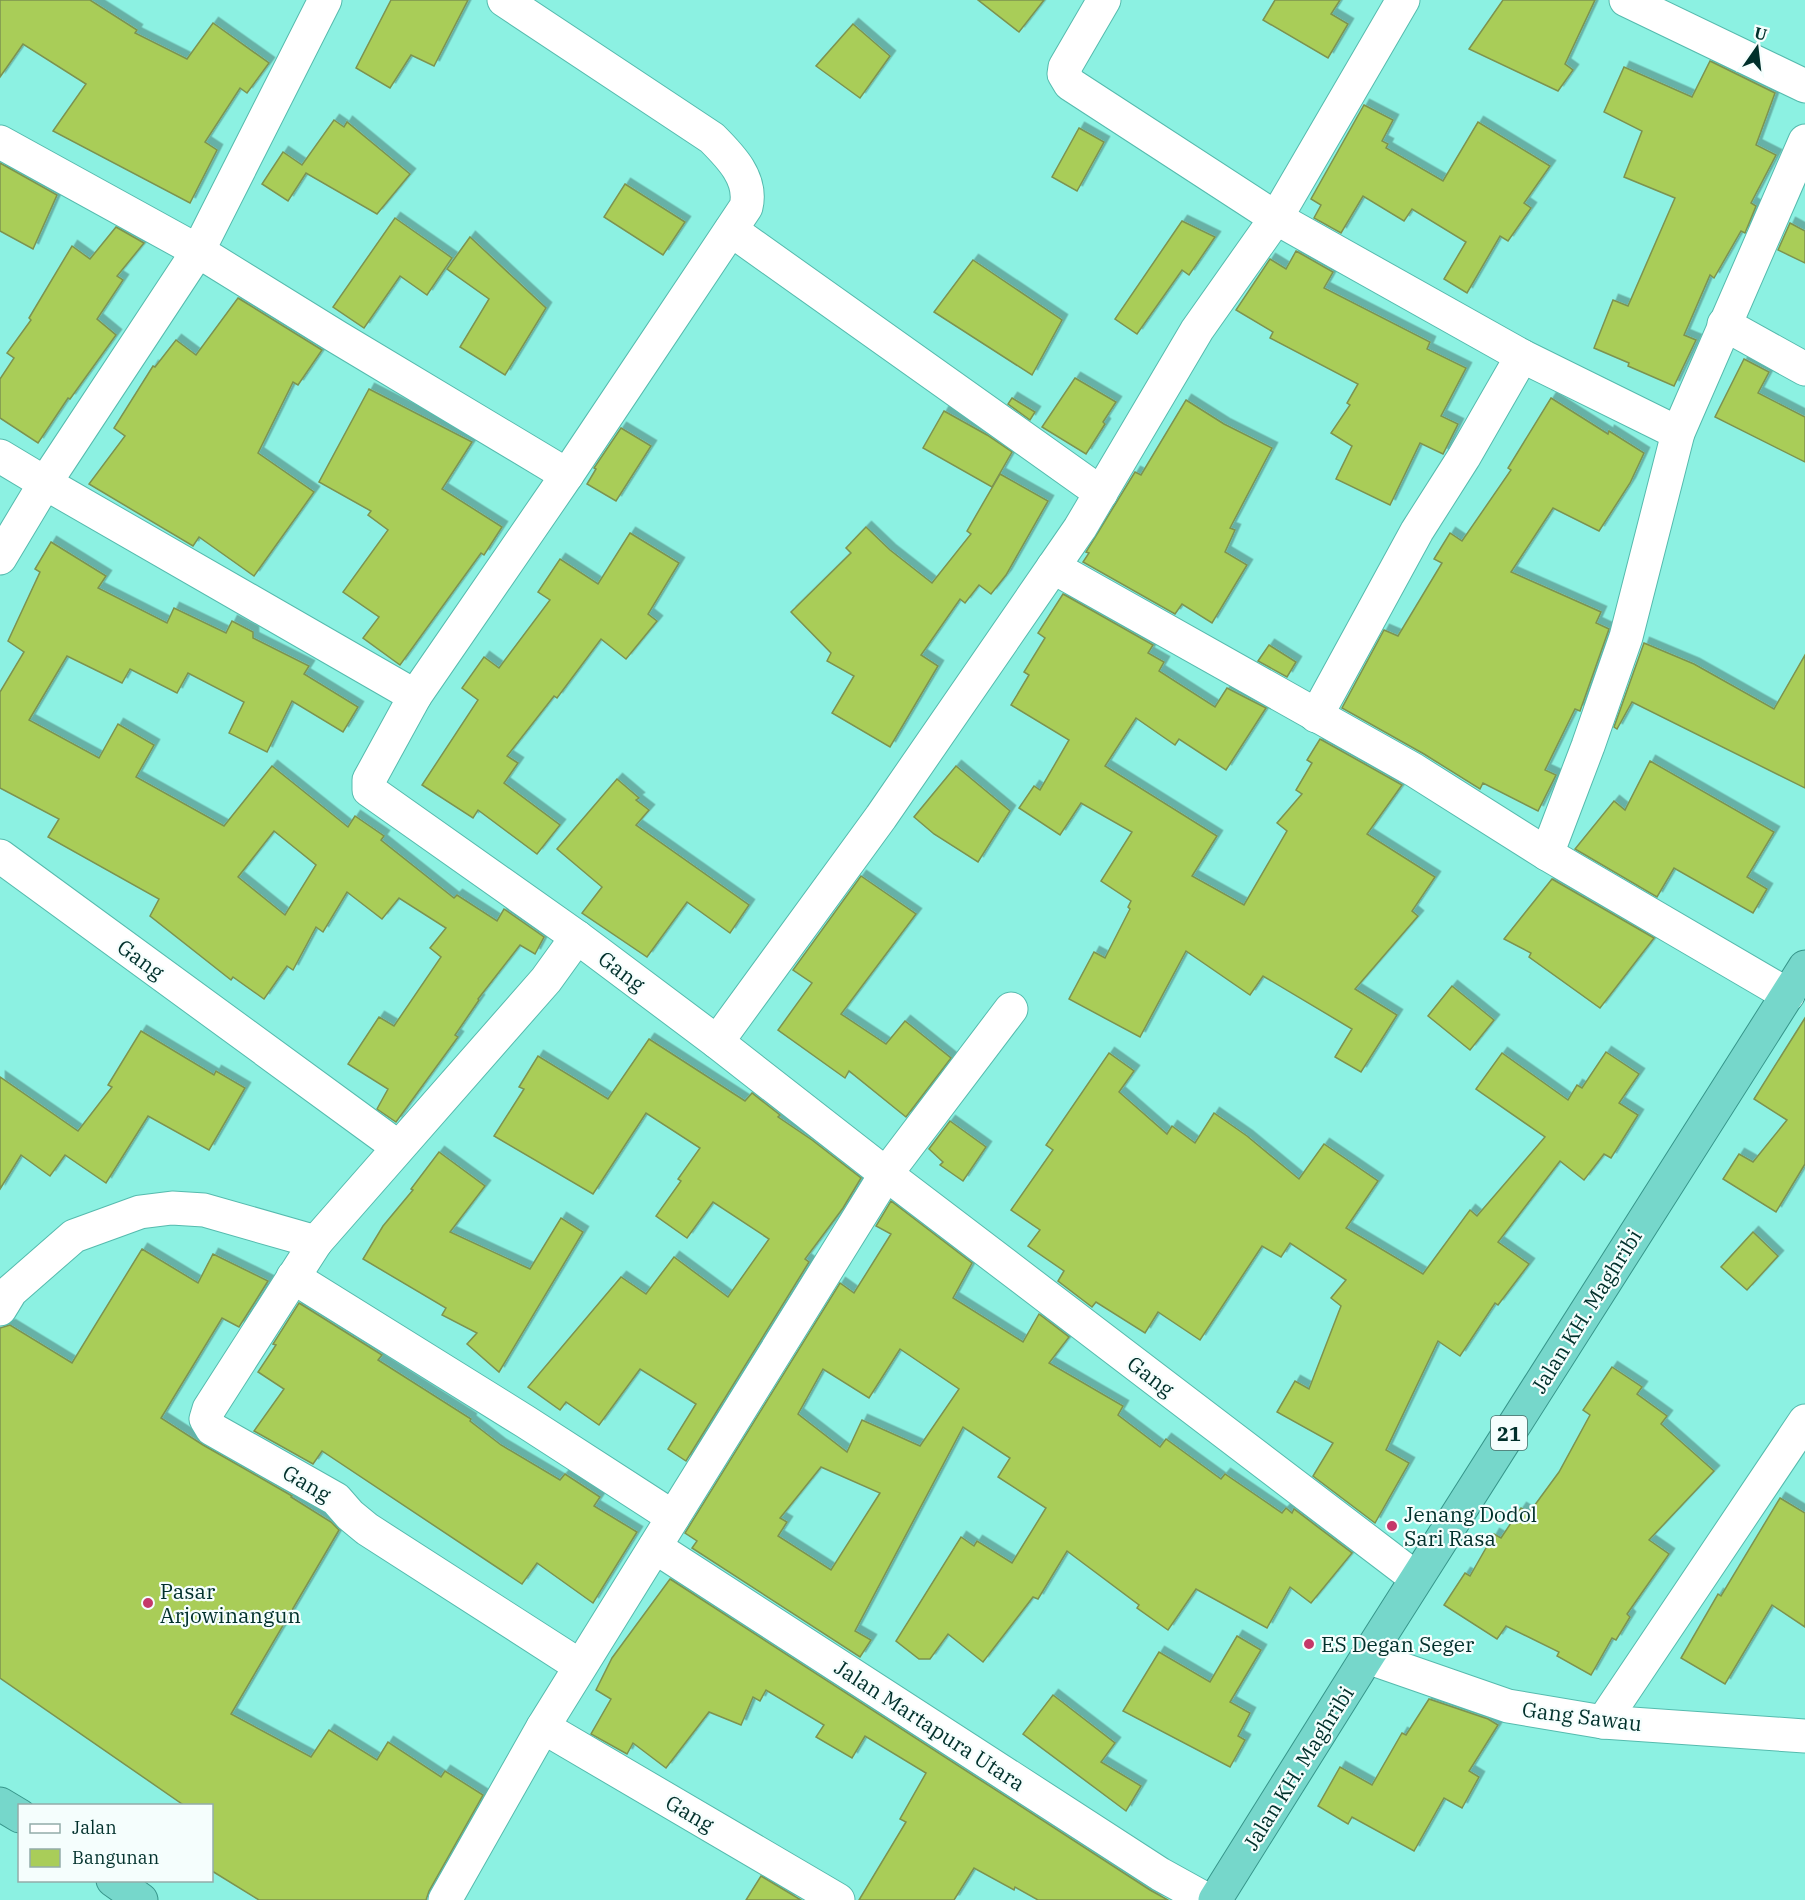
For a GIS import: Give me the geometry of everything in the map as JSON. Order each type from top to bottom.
[{"type":"highway","name":"Jalan KH. Maghribi","points":[[1215,1900],[1416,1578],[1805,967]]},
{"type":"highway","points":[[0,1804],[18,1815]]},
{"type":"highway","points":[[114,1882],[141,1900]]},
{"type":"street","points":[[0,558],[45,483],[198,251],[325,0]]},
{"type":"street","points":[[504,0],[712,138],[730,155],[744,179],[747,201],[746,207],[567,475],[416,696],[369,780],[369,790],[577,937]]},
{"type":"street","points":[[717,1042],[881,817],[1080,528],[1197,330],[1276,218],[1403,0]]},
{"type":"street","points":[[1626,0],[1805,86]]},
{"type":"street","points":[[1096,3],[1065,67],[1064,74],[1070,84],[1276,218],[1522,356],[1678,433]]},
{"type":"street","points":[[1547,854],[1626,637],[1678,433],[1805,141]]},
{"type":"street","points":[[0,142],[198,251],[567,475]]},
{"type":"street","points":[[730,230],[1101,493]]},
{"type":"street","points":[[1724,324],[1805,369]]},
{"type":"street","points":[[1316,716],[1417,531],[1464,457],[1522,356]]},
{"type":"street","points":[[0,456],[416,696]]},
{"type":"street","points":[[1053,567],[1414,770],[1547,854],[1788,995]]},
{"type":"street","name":"Gang","points":[[0,856],[398,1147]]},
{"type":"street","name":"Gang","points":[[580,1666],[367,1529],[336,1499],[212,1429],[206,1419],[209,1409],[316,1242],[546,980],[577,937],[1416,1578]]},
{"type":"street","points":[[446,1900],[543,1727],[886,1174],[1011,1009]]},
{"type":"street","points":[[0,1309],[11,1291],[74,1236],[140,1212],[172,1208],[204,1210],[316,1242]]},
{"type":"street","points":[[293,1277],[526,1422],[673,1517]]},
{"type":"street","points":[[1603,1722],[1805,1421]]},
{"type":"street","name":"Jalan Martapura Utara","points":[[655,1546],[1160,1874],[1207,1900]]},
{"type":"street","name":"Gang Sawau","points":[[1367,1657],[1508,1706],[1603,1722],[1805,1736]]},
{"type":"street","name":"Gang","points":[[543,1727],[838,1900]]},
{"type":"building","points":[[0,0],[90,0],[137,30],[135,33],[187,59],[213,23],[269,63],[247,93],[240,88],[205,142],[217,150],[190,203],[53,131],[86,84],[23,44],[0,77]]},
{"type":"building","points":[[391,0],[468,0],[434,66],[411,55],[390,88],[356,68]]},
{"type":"building","points":[[978,0],[1044,0],[1019,32]]},
{"type":"building","points":[[1275,0],[1340,0],[1331,14],[1348,24],[1328,58],[1263,20]]},
{"type":"building","points":[[1503,0],[1595,0],[1565,64],[1573,70],[1558,91],[1469,49]]},
{"type":"building","points":[[853,24],[890,56],[860,98],[816,66]]},
{"type":"building","points":[[1710,61],[1775,93],[1756,145],[1776,155],[1751,203],[1756,206],[1745,233],[1741,231],[1714,278],[1710,275],[1684,335],[1696,340],[1674,386],[1594,348],[1613,300],[1628,306],[1675,198],[1624,177],[1642,131],[1604,112],[1624,67],[1692,97]]},
{"type":"building","points":[[1364,105],[1393,120],[1382,141],[1388,144],[1386,148],[1443,181],[1478,122],[1550,166],[1524,203],[1531,208],[1508,241],[1500,236],[1467,293],[1444,279],[1466,242],[1412,209],[1404,221],[1363,196],[1341,233],[1314,218],[1321,205],[1311,199]]},
{"type":"building","points":[[334,120],[344,127],[347,122],[410,174],[377,214],[306,173],[288,201],[262,184],[283,152],[302,165]]},
{"type":"building","points":[[1079,128],[1104,142],[1077,191],[1052,177]]},
{"type":"building","points":[[0,163],[57,195],[33,249],[0,231]]},
{"type":"building","points":[[625,184],[685,222],[663,255],[604,217]]},
{"type":"building","points":[[395,218],[452,258],[427,295],[400,276],[364,328],[333,307]]},
{"type":"building","points":[[1182,221],[1215,237],[1189,275],[1182,270],[1137,334],[1115,319]]},
{"type":"building","points":[[1790,223],[1805,231],[1805,263],[1778,250]]},
{"type":"building","points":[[116,227],[144,243],[117,276],[123,280],[97,319],[116,335],[70,399],[68,398],[38,443],[0,418],[0,379],[14,358],[7,353],[31,320],[29,318],[72,246],[90,259]]},
{"type":"building","points":[[470,237],[546,308],[505,375],[460,347],[489,299],[447,269]]},
{"type":"building","points":[[1296,251],[1333,272],[1324,288],[1430,342],[1427,349],[1466,368],[1441,416],[1458,424],[1443,454],[1420,443],[1390,505],[1336,479],[1352,446],[1331,433],[1350,405],[1347,403],[1358,384],[1270,338],[1273,332],[1236,310],[1270,259],[1286,269]]},
{"type":"building","points":[[973,260],[1062,320],[1032,375],[934,312]]},
{"type":"building","points":[[238,298],[322,350],[298,385],[293,382],[258,453],[314,492],[254,576],[199,537],[193,546],[89,484],[125,436],[114,428],[153,366],[155,367],[176,340],[196,355]]},
{"type":"building","points":[[1744,359],[1769,372],[1758,393],[1805,417],[1805,462],[1715,417]]},
{"type":"building","points":[[1075,378],[1116,402],[1086,454],[1042,427]]},
{"type":"building","points":[[369,389],[472,442],[442,489],[502,527],[484,555],[481,553],[400,665],[363,638],[379,617],[343,592],[388,530],[368,515],[371,511],[319,482]]},
{"type":"building","points":[[1012,398],[1035,412],[1030,420],[1008,404]]},
{"type":"building","points":[[1551,398],[1608,434],[1609,431],[1644,453],[1630,483],[1599,531],[1553,508],[1511,572],[1601,612],[1596,623],[1609,629],[1580,711],[1575,709],[1545,770],[1556,775],[1538,811],[1483,783],[1480,789],[1424,754],[1342,708],[1384,630],[1398,636],[1442,563],[1434,559],[1450,533],[1462,541],[1511,470],[1508,468]]},
{"type":"building","points":[[1186,400],[1224,424],[1272,448],[1230,528],[1235,530],[1225,552],[1247,565],[1212,623],[1182,604],[1175,614],[1083,562],[1089,553],[1086,552],[1135,472],[1141,475]]},
{"type":"building","points":[[944,411],[1012,452],[992,487],[923,448]]},
{"type":"building","points":[[621,428],[651,446],[616,501],[587,484],[596,469],[594,468]]},
{"type":"building","points":[[1000,474],[1048,501],[1006,575],[991,594],[979,585],[965,603],[960,599],[921,655],[938,666],[890,747],[832,713],[854,676],[827,661],[831,653],[791,612],[851,553],[846,548],[866,527],[890,550],[932,583],[971,534],[967,531]]},
{"type":"building","points":[[630,533],[679,563],[648,614],[657,621],[626,659],[601,639],[557,698],[554,696],[507,756],[518,763],[504,783],[560,825],[537,854],[478,810],[473,818],[422,785],[478,700],[462,688],[484,657],[499,668],[550,600],[538,592],[560,559],[598,584]]},
{"type":"building","points":[[51,542],[106,576],[98,588],[167,623],[174,608],[226,633],[232,621],[253,632],[253,638],[309,666],[304,674],[358,707],[343,732],[292,701],[267,752],[229,733],[244,702],[188,673],[177,693],[130,669],[122,683],[67,656],[29,720],[99,758],[118,724],[154,745],[136,777],[224,826],[272,766],[348,827],[355,816],[384,836],[381,840],[454,898],[457,895],[497,921],[504,909],[544,937],[535,954],[520,945],[478,999],[455,1035],[458,1037],[396,1122],[377,1109],[388,1089],[348,1064],[379,1017],[394,1026],[441,957],[430,948],[446,928],[399,898],[382,919],[347,892],[323,932],[316,927],[293,970],[287,966],[264,999],[233,977],[231,980],[150,916],[159,899],[48,837],[59,819],[0,788],[0,692],[24,652],[8,641],[40,572],[35,569]],"holes":[[[274,831],[316,865],[285,915],[238,877]]]},
{"type":"building","points":[[1063,594],[1153,645],[1148,653],[1164,662],[1159,671],[1215,707],[1227,688],[1266,708],[1226,770],[1179,739],[1175,745],[1136,718],[1105,766],[1217,836],[1192,876],[1244,905],[1287,831],[1277,823],[1302,794],[1296,790],[1312,763],[1307,760],[1320,739],[1402,785],[1367,834],[1435,877],[1412,911],[1418,916],[1355,989],[1397,1015],[1361,1072],[1335,1057],[1352,1029],[1263,976],[1250,995],[1186,951],[1140,1037],[1069,999],[1094,952],[1105,958],[1130,909],[1128,907],[1131,901],[1101,881],[1132,832],[1081,803],[1060,835],[1019,808],[1034,786],[1040,790],[1069,740],[1011,705],[1029,675],[1024,672],[1045,638],[1038,633]]},
{"type":"building","points":[[1644,643],[1694,664],[1774,709],[1805,655],[1805,788],[1632,702],[1617,729],[1614,727]]},
{"type":"building","points":[[1269,645],[1296,662],[1287,677],[1258,661]]},
{"type":"building","points":[[1650,761],[1774,832],[1747,877],[1767,889],[1753,913],[1674,868],[1657,897],[1575,849],[1614,801],[1625,810]]},
{"type":"building","points":[[956,766],[1010,811],[978,862],[934,834],[914,817]]},
{"type":"building","points":[[617,779],[639,798],[636,800],[649,810],[636,825],[749,905],[730,933],[687,902],[647,957],[582,913],[602,887],[557,849]]},
{"type":"building","points":[[861,876],[916,914],[841,1014],[886,1044],[905,1021],[951,1058],[906,1117],[849,1071],[845,1078],[778,1030],[812,983],[793,970]]},
{"type":"building","points":[[1552,879],[1654,938],[1600,1008],[1529,957],[1531,953],[1504,939]]},
{"type":"building","points":[[1452,986],[1494,1020],[1470,1050],[1428,1016]]},
{"type":"building","points":[[1805,1018],[1805,1164],[1776,1212],[1723,1179],[1739,1154],[1753,1162],[1787,1120],[1754,1099]]},
{"type":"building","points":[[141,1031],[214,1075],[216,1071],[245,1088],[209,1150],[148,1116],[106,1183],[65,1155],[50,1176],[21,1155],[0,1189],[0,1077],[78,1131],[112,1087],[108,1085]]},
{"type":"building","points":[[649,1039],[745,1101],[752,1093],[780,1115],[778,1117],[861,1178],[843,1208],[805,1259],[809,1262],[686,1461],[668,1449],[696,1404],[640,1369],[599,1425],[566,1402],[560,1410],[528,1387],[621,1277],[646,1294],[674,1257],[728,1297],[769,1239],[713,1202],[687,1238],[656,1216],[681,1181],[678,1179],[700,1148],[646,1113],[593,1194],[494,1136],[524,1089],[519,1087],[538,1056],[608,1099]]},
{"type":"building","points":[[1606,1052],[1639,1074],[1619,1103],[1638,1115],[1611,1158],[1604,1154],[1584,1180],[1560,1161],[1498,1242],[1529,1264],[1498,1305],[1495,1303],[1460,1356],[1438,1341],[1386,1450],[1409,1463],[1375,1523],[1313,1476],[1333,1443],[1277,1412],[1295,1381],[1309,1389],[1341,1306],[1331,1298],[1346,1280],[1290,1243],[1281,1257],[1262,1246],[1200,1340],[1158,1312],[1145,1333],[1096,1302],[1092,1307],[1058,1281],[1064,1271],[1028,1246],[1040,1230],[1011,1210],[1053,1150],[1046,1145],[1109,1053],[1134,1071],[1119,1092],[1167,1134],[1172,1126],[1195,1143],[1214,1113],[1247,1136],[1299,1179],[1324,1144],[1378,1181],[1346,1228],[1423,1274],[1470,1210],[1477,1216],[1545,1137],[1476,1089],[1502,1053],[1568,1100],[1577,1085],[1582,1088]]},
{"type":"building","points":[[950,1121],[986,1147],[963,1181],[940,1165],[943,1162],[929,1149]]},
{"type":"building","points":[[439,1152],[485,1186],[450,1232],[530,1269],[561,1218],[583,1232],[499,1372],[467,1344],[477,1333],[442,1315],[446,1308],[363,1259],[383,1226],[413,1190],[411,1189]]},
{"type":"building","points":[[891,1201],[972,1263],[953,1298],[1023,1342],[1039,1314],[1069,1337],[1049,1363],[1123,1406],[1118,1415],[1160,1447],[1166,1439],[1221,1479],[1225,1474],[1282,1513],[1286,1508],[1292,1513],[1294,1509],[1352,1553],[1311,1603],[1290,1587],[1267,1628],[1196,1589],[1168,1630],[1137,1608],[1139,1605],[1067,1551],[1038,1599],[1033,1597],[983,1662],[948,1634],[930,1659],[919,1659],[896,1641],[961,1537],[974,1546],[977,1541],[1012,1563],[1046,1508],[998,1477],[1010,1458],[963,1427],[855,1631],[871,1640],[860,1657],[692,1548],[697,1541],[685,1533],[840,1283],[854,1293],[891,1234],[876,1226]],"holes":[[[900,1349],[959,1389],[920,1446],[862,1420],[847,1452],[798,1414],[823,1369],[869,1398]],[[821,1467],[880,1493],[831,1570],[778,1536],[787,1522],[780,1518]]]},
{"type":"building","points":[[1753,1232],[1778,1256],[1747,1290],[1721,1267]]},
{"type":"building","name":"Pasar Arjowinangun","points":[[142,1249],[198,1283],[213,1254],[268,1281],[239,1327],[222,1318],[161,1418],[292,1496],[339,1530],[231,1714],[311,1757],[329,1730],[377,1760],[388,1742],[441,1777],[445,1771],[483,1795],[426,1900],[259,1900],[213,1872],[213,1804],[182,1804],[0,1678],[0,1328],[10,1325],[72,1363]]},
{"type":"building","points":[[299,1303],[382,1355],[378,1360],[471,1419],[470,1421],[501,1445],[560,1480],[565,1474],[600,1497],[594,1506],[637,1532],[593,1603],[537,1563],[522,1584],[322,1451],[313,1464],[254,1431],[284,1389],[258,1372]]},
{"type":"building","points":[[1612,1367],[1642,1387],[1637,1394],[1667,1416],[1661,1424],[1714,1471],[1649,1540],[1669,1554],[1627,1614],[1630,1617],[1616,1640],[1612,1638],[1591,1675],[1557,1656],[1559,1652],[1506,1626],[1497,1639],[1444,1605],[1465,1573],[1470,1576],[1494,1534],[1501,1538],[1521,1508],[1529,1513],[1559,1472],[1590,1415],[1583,1410]]},
{"type":"building","points":[[1780,1498],[1805,1513],[1805,1627],[1772,1605],[1725,1684],[1681,1658],[1718,1594],[1721,1596]]},
{"type":"building","points":[[670,1579],[1168,1900],[1038,1900],[974,1868],[954,1900],[859,1900],[906,1822],[900,1819],[926,1773],[865,1736],[852,1758],[816,1737],[824,1725],[766,1690],[760,1701],[753,1697],[741,1725],[709,1712],[666,1768],[633,1743],[627,1754],[591,1734],[611,1699],[596,1690],[612,1658]]},
{"type":"building","points":[[1237,1636],[1261,1650],[1230,1702],[1250,1713],[1238,1736],[1245,1740],[1230,1767],[1123,1711],[1159,1652],[1210,1682]]},
{"type":"building","points":[[1053,1695],[1115,1743],[1101,1762],[1141,1786],[1126,1811],[1023,1734]]},
{"type":"building","points":[[1429,1699],[1488,1719],[1498,1725],[1469,1771],[1479,1777],[1462,1808],[1444,1798],[1414,1851],[1352,1817],[1348,1824],[1318,1806],[1340,1767],[1372,1785],[1402,1733],[1406,1735]]},
{"type":"building","points":[[761,1876],[801,1900],[746,1900]]},
{"type":"place","name":"Jenang Dodol Sari Rasa","points":[[1392,1526]]},
{"type":"place","name":"Pasar Arjowinangun","points":[[148,1603]]},
{"type":"place","name":"ES Degan Seger","points":[[1309,1644]]}]
